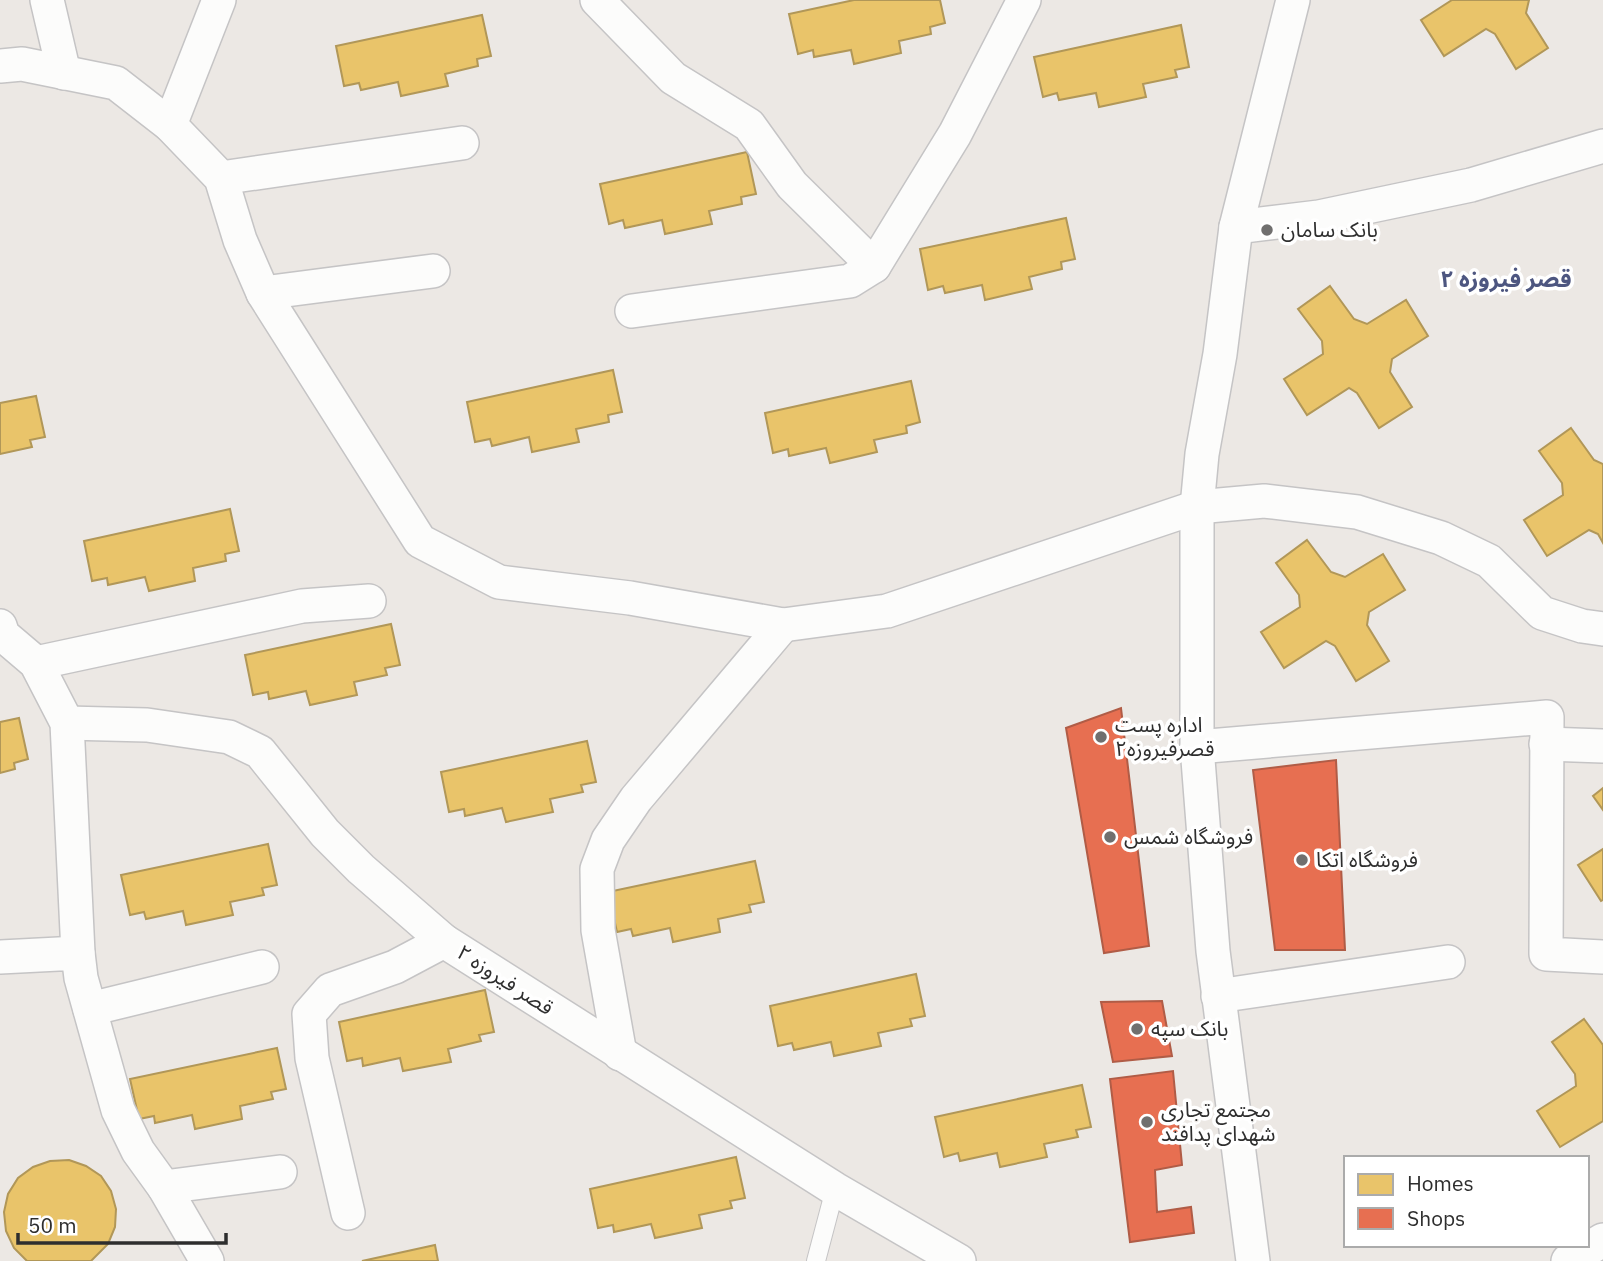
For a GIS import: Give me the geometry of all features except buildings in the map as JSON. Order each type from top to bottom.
[{"type":"street","points":[[47,0],[64,73]]},
{"type":"street","points":[[170,125],[219,0]]},
{"type":"street","points":[[597,0],[673,78],[749,125],[792,185],[874,266]]},
{"type":"street","points":[[632,311],[850,281],[874,266],[955,135],[1024,0]]},
{"type":"street","points":[[1253,1261],[1218,996],[1197,747],[1198,507],[1202,453],[1220,354],[1237,228],[1293,0]]},
{"type":"street","points":[[0,66],[22,65],[116,83],[170,125],[221,178],[240,240],[263,293],[420,541],[499,582],[630,598],[783,625],[887,611],[1198,507],[1264,501],[1357,512],[1441,538],[1489,561],[1542,613],[1582,626],[1603,629]]},
{"type":"street","points":[[221,178],[462,143]]},
{"type":"street","points":[[1237,228],[1319,217],[1471,185],[1603,146]]},
{"type":"street","points":[[263,293],[433,271]]},
{"type":"street","points":[[36,663],[302,606],[369,601]]},
{"type":"street","points":[[620,1054],[598,930],[597,869],[608,840],[636,799],[783,625]]},
{"type":"street","points":[[0,626],[4,635],[36,663],[67,723],[81,978],[118,1110],[138,1151],[164,1187],[207,1261]]},
{"type":"street","points":[[1197,747],[1546,717],[1546,954],[1603,957]]},
{"type":"street","name":"قصر فیروزه ۲","points":[[67,723],[147,725],[229,737],[260,752],[325,833],[361,869],[444,941],[835,1189],[959,1261]]},
{"type":"street","points":[[1546,744],[1603,746]]},
{"type":"street","points":[[348,1213],[312,1058],[309,1014],[330,990],[395,967],[444,941]]},
{"type":"street","points":[[0,957],[78,953]]},
{"type":"street","points":[[1218,996],[1448,962]]},
{"type":"street","points":[[90,1009],[262,967]]},
{"type":"street","points":[[164,1187],[280,1171]]},
{"type":"street","points":[[1568,1261],[1603,1240]]},
{"type":"lane","points":[[816,1261],[835,1189]]},
{"type":"place","name":"بانک سامان","points":[[1267,230]]},
{"type":"place","name":"اداره پست قصرفیروزه۲","points":[[1101,737]]},
{"type":"place","name":"فروشگاه شمس","points":[[1110,837]]},
{"type":"place","name":"فروشگاه اتکا","points":[[1302,860]]},
{"type":"place","name":"بانک سپه","points":[[1137,1029]]},
{"type":"place","name":"مجتمع تجاری شهدای پدافند","points":[[1147,1122]]},
{"type":"district","name":"قصر فیروزه ۲","points":[[1506,279]]}]
